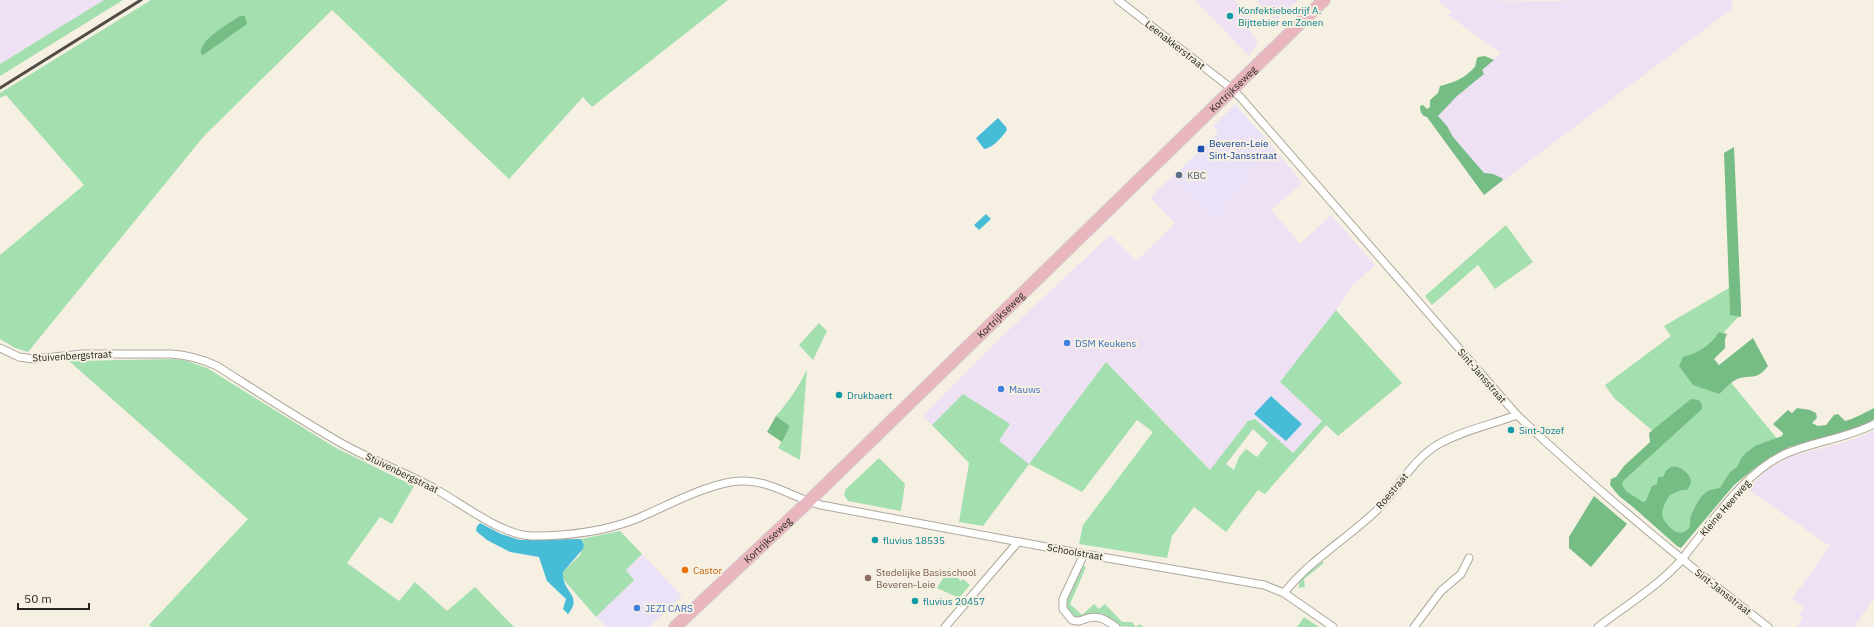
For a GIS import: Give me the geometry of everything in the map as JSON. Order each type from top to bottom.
[{"type":"main road","name":"Kortrijkseweg","points":[[676,627],[808,502],[1324,0]]},
{"type":"street","name":"Leenakkerstraat","points":[[1118,0],[1232,89]]},
{"type":"street","name":"Sint-Jansstraat","points":[[1232,89],[1517,415],[1559,455],[1682,560],[1768,627]]},
{"type":"street","name":"Stuivenbergstraat","points":[[0,348],[26,359],[84,354],[171,354],[184,355],[207,362],[217,366],[342,444],[428,485],[501,528],[523,535],[546,536],[586,532],[611,527],[635,519],[712,487],[732,481],[752,481],[771,486],[808,502]]},
{"type":"street","name":"Roestraat","points":[[1284,593],[1297,577],[1375,512],[1398,487],[1412,467],[1435,446],[1463,433],[1517,415]]},
{"type":"street","name":"Kleine Heerweg","points":[[1598,627],[1670,572],[1682,560],[1688,550],[1734,496],[1763,467],[1787,453],[1852,434],[1874,424]]},
{"type":"street","name":"Schoolstraat","points":[[808,502],[1018,542],[1271,587],[1284,593],[1333,627]]},
{"type":"street","points":[[945,627],[1018,542]]},
{"type":"street","points":[[1084,554],[1062,603],[1064,612],[1074,624],[1091,617],[1100,617],[1116,627]]},
{"type":"street","points":[[1414,627],[1441,591],[1461,574],[1469,558]]},
{"type":"shaded area","points":[[0,0],[104,0],[0,64]]},
{"type":"shaded area","name":"Konfektiebedrijf A. Bijttebier en Zonen","points":[[1195,0],[1235,0],[1252,18],[1245,25],[1258,42],[1249,56]]},
{"type":"shaded area","points":[[1256,0],[1298,0],[1276,21]]},
{"type":"shaded area","points":[[1437,0],[1732,0],[1733,8],[1484,195],[1427,117],[1501,53],[1448,15],[1452,12]]},
{"type":"shaded area","points":[[1235,104],[1273,147],[1215,223],[1171,178],[1218,133],[1213,126]]},
{"type":"shaded area","points":[[1273,147],[1302,183],[1271,210],[1300,244],[1331,215],[1375,265],[1351,287],[1336,310],[1280,382],[1326,425],[1292,463],[1253,429],[1217,476],[1106,362],[1009,491],[969,463],[923,416],[996,342],[1110,235],[1136,261],[1175,224],[1150,197],[1171,178],[1215,223]]},
{"type":"shaded area","points":[[1874,431],[1874,598],[1854,627],[1797,627],[1803,618],[1799,615],[1804,608],[1792,599],[1830,546],[1747,489],[1769,469],[1791,456],[1846,442]]},
{"type":"shaded area","points":[[642,554],[682,596],[649,627],[607,627],[596,617],[634,579],[626,570]]},
{"type":"green space","points":[[104,0],[123,0],[0,76],[0,64]]},
{"type":"green space","points":[[151,0],[728,0],[592,107],[583,97],[509,179],[332,10],[204,136],[28,352],[15,348],[0,339],[0,255],[84,185],[6,95],[0,98],[0,93]]},
{"type":"green space","points":[[240,16],[245,16],[247,24],[203,55],[201,54],[201,49],[204,43],[209,38],[222,27]]},
{"type":"green space","points":[[1485,56],[1494,60],[1482,70],[1484,74],[1457,96],[1438,116],[1447,126],[1453,137],[1484,173],[1493,174],[1502,178],[1503,180],[1484,195],[1427,117],[1424,116],[1420,110],[1420,106],[1423,105],[1427,109],[1430,107],[1430,100],[1438,93],[1440,86],[1454,81],[1470,72],[1474,68],[1478,57]]},
{"type":"green space","points":[[1734,147],[1741,317],[1730,315],[1724,153]]},
{"type":"green space","points":[[1506,225],[1533,262],[1495,289],[1478,265],[1432,305],[1425,296]]},
{"type":"green space","points":[[1729,288],[1730,314],[1740,315],[1706,352],[1784,447],[1754,466],[1741,478],[1681,545],[1610,485],[1661,438],[1614,398],[1605,385],[1671,336],[1664,326]]},
{"type":"green space","points":[[1336,310],[1402,383],[1338,436],[1326,425],[1265,494],[1258,490],[1226,532],[1194,507],[1172,536],[1167,558],[1079,544],[1083,525],[1153,432],[1137,420],[1082,492],[1029,464],[1106,362],[1210,470],[1248,421],[1255,419],[1293,453],[1322,421],[1280,382]],"holes":[[[1253,429],[1268,443],[1257,457],[1246,449],[1239,457],[1234,470],[1226,464]]]},
{"type":"green space","points":[[819,323],[827,331],[813,360],[799,345]]},
{"type":"green space","points":[[1719,332],[1727,334],[1725,339],[1725,348],[1714,359],[1719,365],[1753,338],[1768,366],[1758,375],[1740,378],[1734,381],[1719,394],[1693,385],[1679,366],[1683,357],[1703,348],[1712,341]]},
{"type":"green space","points":[[175,359],[187,361],[207,368],[336,448],[414,486],[392,524],[380,517],[347,563],[399,601],[415,582],[447,611],[475,587],[514,627],[151,627],[149,625],[248,519],[69,361]]},
{"type":"green space","points":[[807,369],[800,460],[778,448],[790,426],[776,416],[801,382]]},
{"type":"green space","points":[[963,394],[1010,424],[999,441],[1029,464],[983,526],[959,522],[969,463],[932,425]]},
{"type":"green space","points":[[1691,399],[1699,400],[1702,405],[1702,409],[1623,481],[1622,485],[1627,492],[1643,502],[1646,501],[1652,486],[1657,484],[1658,477],[1663,477],[1668,469],[1675,467],[1686,472],[1691,481],[1687,490],[1681,490],[1670,495],[1662,512],[1663,518],[1667,524],[1673,530],[1680,533],[1689,528],[1690,519],[1697,503],[1705,493],[1709,490],[1720,488],[1730,472],[1737,467],[1742,457],[1747,452],[1755,446],[1782,436],[1783,433],[1773,424],[1788,410],[1792,413],[1797,408],[1810,410],[1816,413],[1817,418],[1812,423],[1818,426],[1826,425],[1834,415],[1838,414],[1845,421],[1874,408],[1874,419],[1857,430],[1789,447],[1756,467],[1734,485],[1681,548],[1619,496],[1610,485],[1611,479],[1616,477],[1624,466],[1650,442],[1649,433]]},
{"type":"green space","points":[[776,416],[790,426],[782,442],[767,432]]},
{"type":"green space","points":[[879,458],[905,484],[901,511],[848,501],[844,495],[846,489]]},
{"type":"green space","points":[[1594,496],[1627,524],[1591,567],[1569,548],[1569,537]]},
{"type":"green space","points":[[620,531],[642,554],[626,570],[634,580],[596,617],[563,579],[563,572],[580,555],[584,545],[581,539]]},
{"type":"green space","points":[[1322,562],[1324,563],[1304,579],[1305,587],[1299,588],[1299,580]]},
{"type":"green space","points":[[1083,566],[1086,567],[1070,604],[1082,615],[1094,604],[1099,609],[1105,604],[1122,622],[1132,622],[1136,627],[1121,626],[1106,615],[1100,613],[1078,618],[1070,614],[1067,610],[1066,603]]},
{"type":"green space","points":[[949,568],[959,576],[958,578],[961,581],[963,579],[970,585],[959,598],[937,588]]},
{"type":"green space","points":[[1304,617],[1319,627],[1297,627]]},
{"type":"green space","points":[[1140,624],[1143,627],[1138,627],[1136,627]]},
{"type":"water","points":[[998,118],[1007,130],[994,144],[984,149],[976,138]]},
{"type":"water","points":[[986,214],[991,219],[979,230],[974,225]]},
{"type":"water","points":[[1271,396],[1302,424],[1286,441],[1254,414]]},
{"type":"water","points":[[480,523],[501,534],[520,540],[581,539],[584,545],[583,549],[563,572],[563,579],[574,602],[568,614],[563,609],[566,599],[547,581],[539,557],[510,552],[487,540],[476,531],[477,526]]},
{"type":"railway","points":[[0,88],[141,0]]},
{"type":"place","name":"Konfektiebedrijf A. Bijttebier en Zonen","points":[[1230,16]]},
{"type":"place","name":"Beveren-Leie Sint-Jansstraat","points":[[1201,149]]},
{"type":"place","name":"KBC","points":[[1179,175]]},
{"type":"place","name":"DSM Keukens","points":[[1067,343]]},
{"type":"place","name":"Mauws","points":[[1001,389]]},
{"type":"place","name":"Drukbaert","points":[[839,395]]},
{"type":"place","name":"Sint-Jozef","points":[[1511,430]]},
{"type":"place","name":"fluvius 18535","points":[[875,540]]},
{"type":"place","name":"Castor","points":[[685,570]]},
{"type":"place","name":"Stedelijke Basisschool Beveren-Leie","points":[[868,578]]},
{"type":"place","name":"fluvius 20457","points":[[915,601]]},
{"type":"place","name":"JEZI CARS","points":[[637,608]]}]
